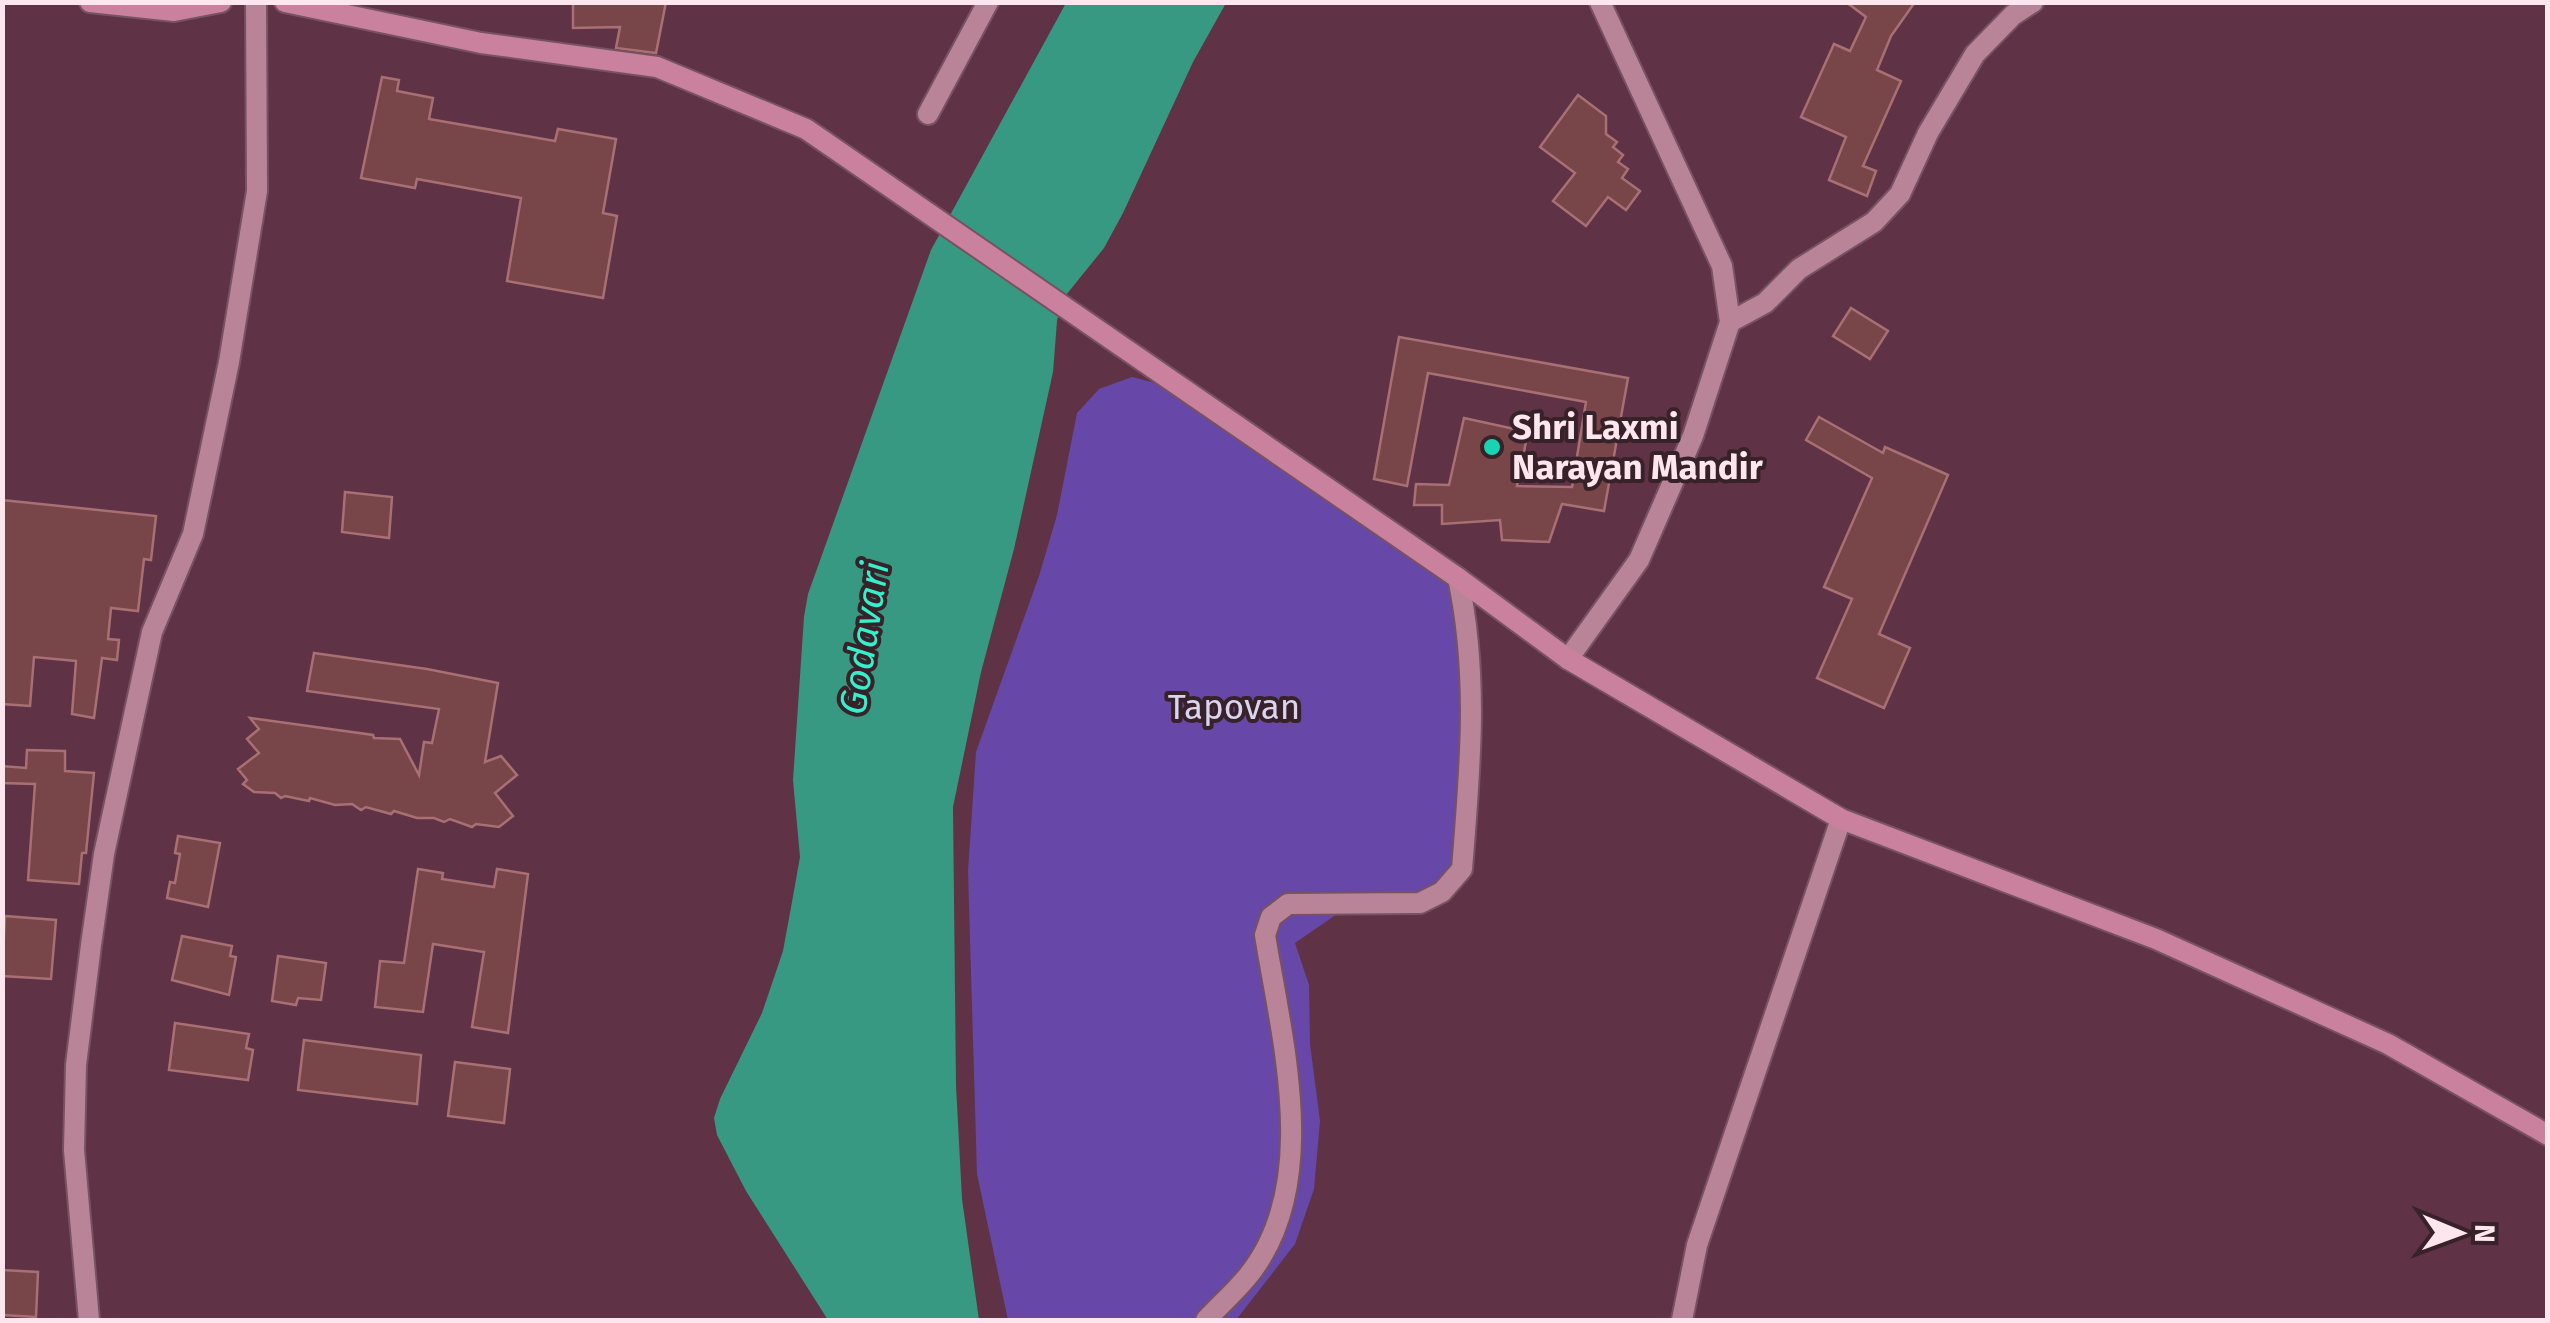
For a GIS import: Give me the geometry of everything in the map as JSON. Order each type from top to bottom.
[{"type":"main road","points":[[90,2],[174,11],[221,2]]},
{"type":"main road","points":[[285,2],[481,43],[657,67],[806,128],[1458,578],[1568,660],[1841,819],[2156,939],[2388,1044],[2548,1134]]},
{"type":"street","points":[[88,1320],[74,1150],[76,1065],[89,962],[104,854],[152,632],[193,534],[230,362],[257,191],[256,2]]},
{"type":"street","points":[[928,114],[988,2]]},
{"type":"street","points":[[1568,660],[1639,560],[1693,436],[1730,322],[1722,266],[1600,2]]},
{"type":"street","points":[[1730,322],[1765,303],[1800,269],[1874,222],[1900,194],[1928,134],[1975,54],[2013,14],[2033,2]]},
{"type":"street","points":[[1206,1320],[1250,1274],[1279,1221],[1290,1183],[1290,1102],[1265,936],[1272,917],[1288,904],[1420,903],[1442,892],[1462,869],[1473,674],[1458,578]]},
{"type":"street","points":[[1682,1320],[1697,1245],[1841,819]]},
{"type":"green space","name":"Tapovan","points":[[1132,377],[1167,386],[1442,571],[1459,615],[1475,790],[1474,861],[1461,887],[1445,898],[1360,898],[1295,943],[1309,985],[1310,1044],[1320,1121],[1314,1189],[1295,1244],[1236,1320],[1008,1320],[977,1174],[968,871],[976,752],[1039,576],[1057,515],[1077,413],[1099,389]]},
{"type":"water","name":"Godavari","points":[[1066,3],[1226,3],[1193,62],[1104,248],[1062,300],[1053,372],[953,807],[956,1086],[962,1199],[979,1320],[828,1320],[746,1191],[717,1135],[714,1118],[762,1013],[783,951],[792,902],[800,857],[793,780],[808,594],[931,250]]},
{"type":"building","points":[[573,2],[666,2],[656,53],[616,48],[620,27],[573,28]]},
{"type":"building","points":[[1846,2],[1915,2],[1891,36],[1877,70],[1901,81],[1863,166],[1876,171],[1867,196],[1829,180],[1846,137],[1801,117],[1834,44],[1850,51],[1866,17]]},
{"type":"building","points":[[382,77],[399,80],[397,91],[433,98],[429,119],[555,141],[558,129],[616,139],[603,213],[617,216],[603,298],[507,281],[521,198],[417,179],[415,188],[361,178]]},
{"type":"building","points":[[1578,95],[1606,116],[1606,134],[1617,142],[1613,147],[1623,155],[1618,162],[1628,169],[1622,178],[1640,191],[1626,210],[1608,197],[1586,226],[1553,201],[1575,173],[1540,147]]},
{"type":"building","points":[[1851,308],[1888,331],[1870,359],[1833,336]]},
{"type":"building","points":[[1399,337],[1628,378],[1604,511],[1562,504],[1549,542],[1502,540],[1500,520],[1442,524],[1442,505],[1414,505],[1416,484],[1449,485],[1464,418],[1528,432],[1517,486],[1572,487],[1586,402],[1428,373],[1407,486],[1374,479]]},
{"type":"building","points":[[1819,417],[1883,453],[1885,447],[1948,475],[1879,634],[1910,648],[1884,708],[1817,678],[1852,599],[1824,587],[1872,478],[1806,440]]},
{"type":"building","points":[[345,492],[392,497],[389,538],[342,532]]},
{"type":"building","points":[[2,500],[156,516],[151,560],[144,559],[138,611],[111,608],[108,639],[119,640],[117,660],[102,658],[94,718],[72,714],[76,661],[34,657],[30,706],[2,704]]},
{"type":"building","points":[[314,653],[498,683],[485,762],[501,756],[517,775],[495,793],[513,816],[499,827],[472,827],[450,819],[444,822],[394,811],[391,814],[366,807],[361,810],[352,804],[281,798],[275,793],[254,792],[243,784],[247,780],[238,769],[259,753],[247,739],[259,729],[250,718],[400,739],[419,775],[424,742],[432,743],[439,709],[307,691]]},
{"type":"building","points":[[27,750],[65,751],[65,771],[94,773],[79,884],[28,880],[35,784],[2,783],[2,766],[26,768]]},
{"type":"building","points":[[178,836],[220,843],[208,907],[167,898],[170,882],[175,883],[180,854],[175,853]]},
{"type":"building","points":[[418,869],[443,873],[442,879],[494,887],[497,869],[528,874],[508,1033],[472,1027],[484,952],[433,944],[423,1012],[375,1007],[380,961],[404,963]]},
{"type":"building","points":[[5,916],[56,920],[51,979],[2,976]]},
{"type":"building","points":[[182,936],[232,946],[230,956],[236,957],[229,995],[172,980]]},
{"type":"building","points":[[278,956],[326,963],[321,1000],[298,998],[296,1005],[272,1001]]},
{"type":"building","points":[[175,1023],[249,1034],[246,1048],[253,1050],[248,1080],[169,1070]]},
{"type":"building","points":[[304,1040],[421,1055],[417,1104],[298,1090]]},
{"type":"building","points":[[455,1062],[510,1069],[504,1123],[448,1116]]},
{"type":"building","points":[[2,1270],[38,1272],[36,1317],[2,1315]]},
{"type":"place","name":"Shri Laxmi Narayan Mandir","points":[[1492,447]]}]
